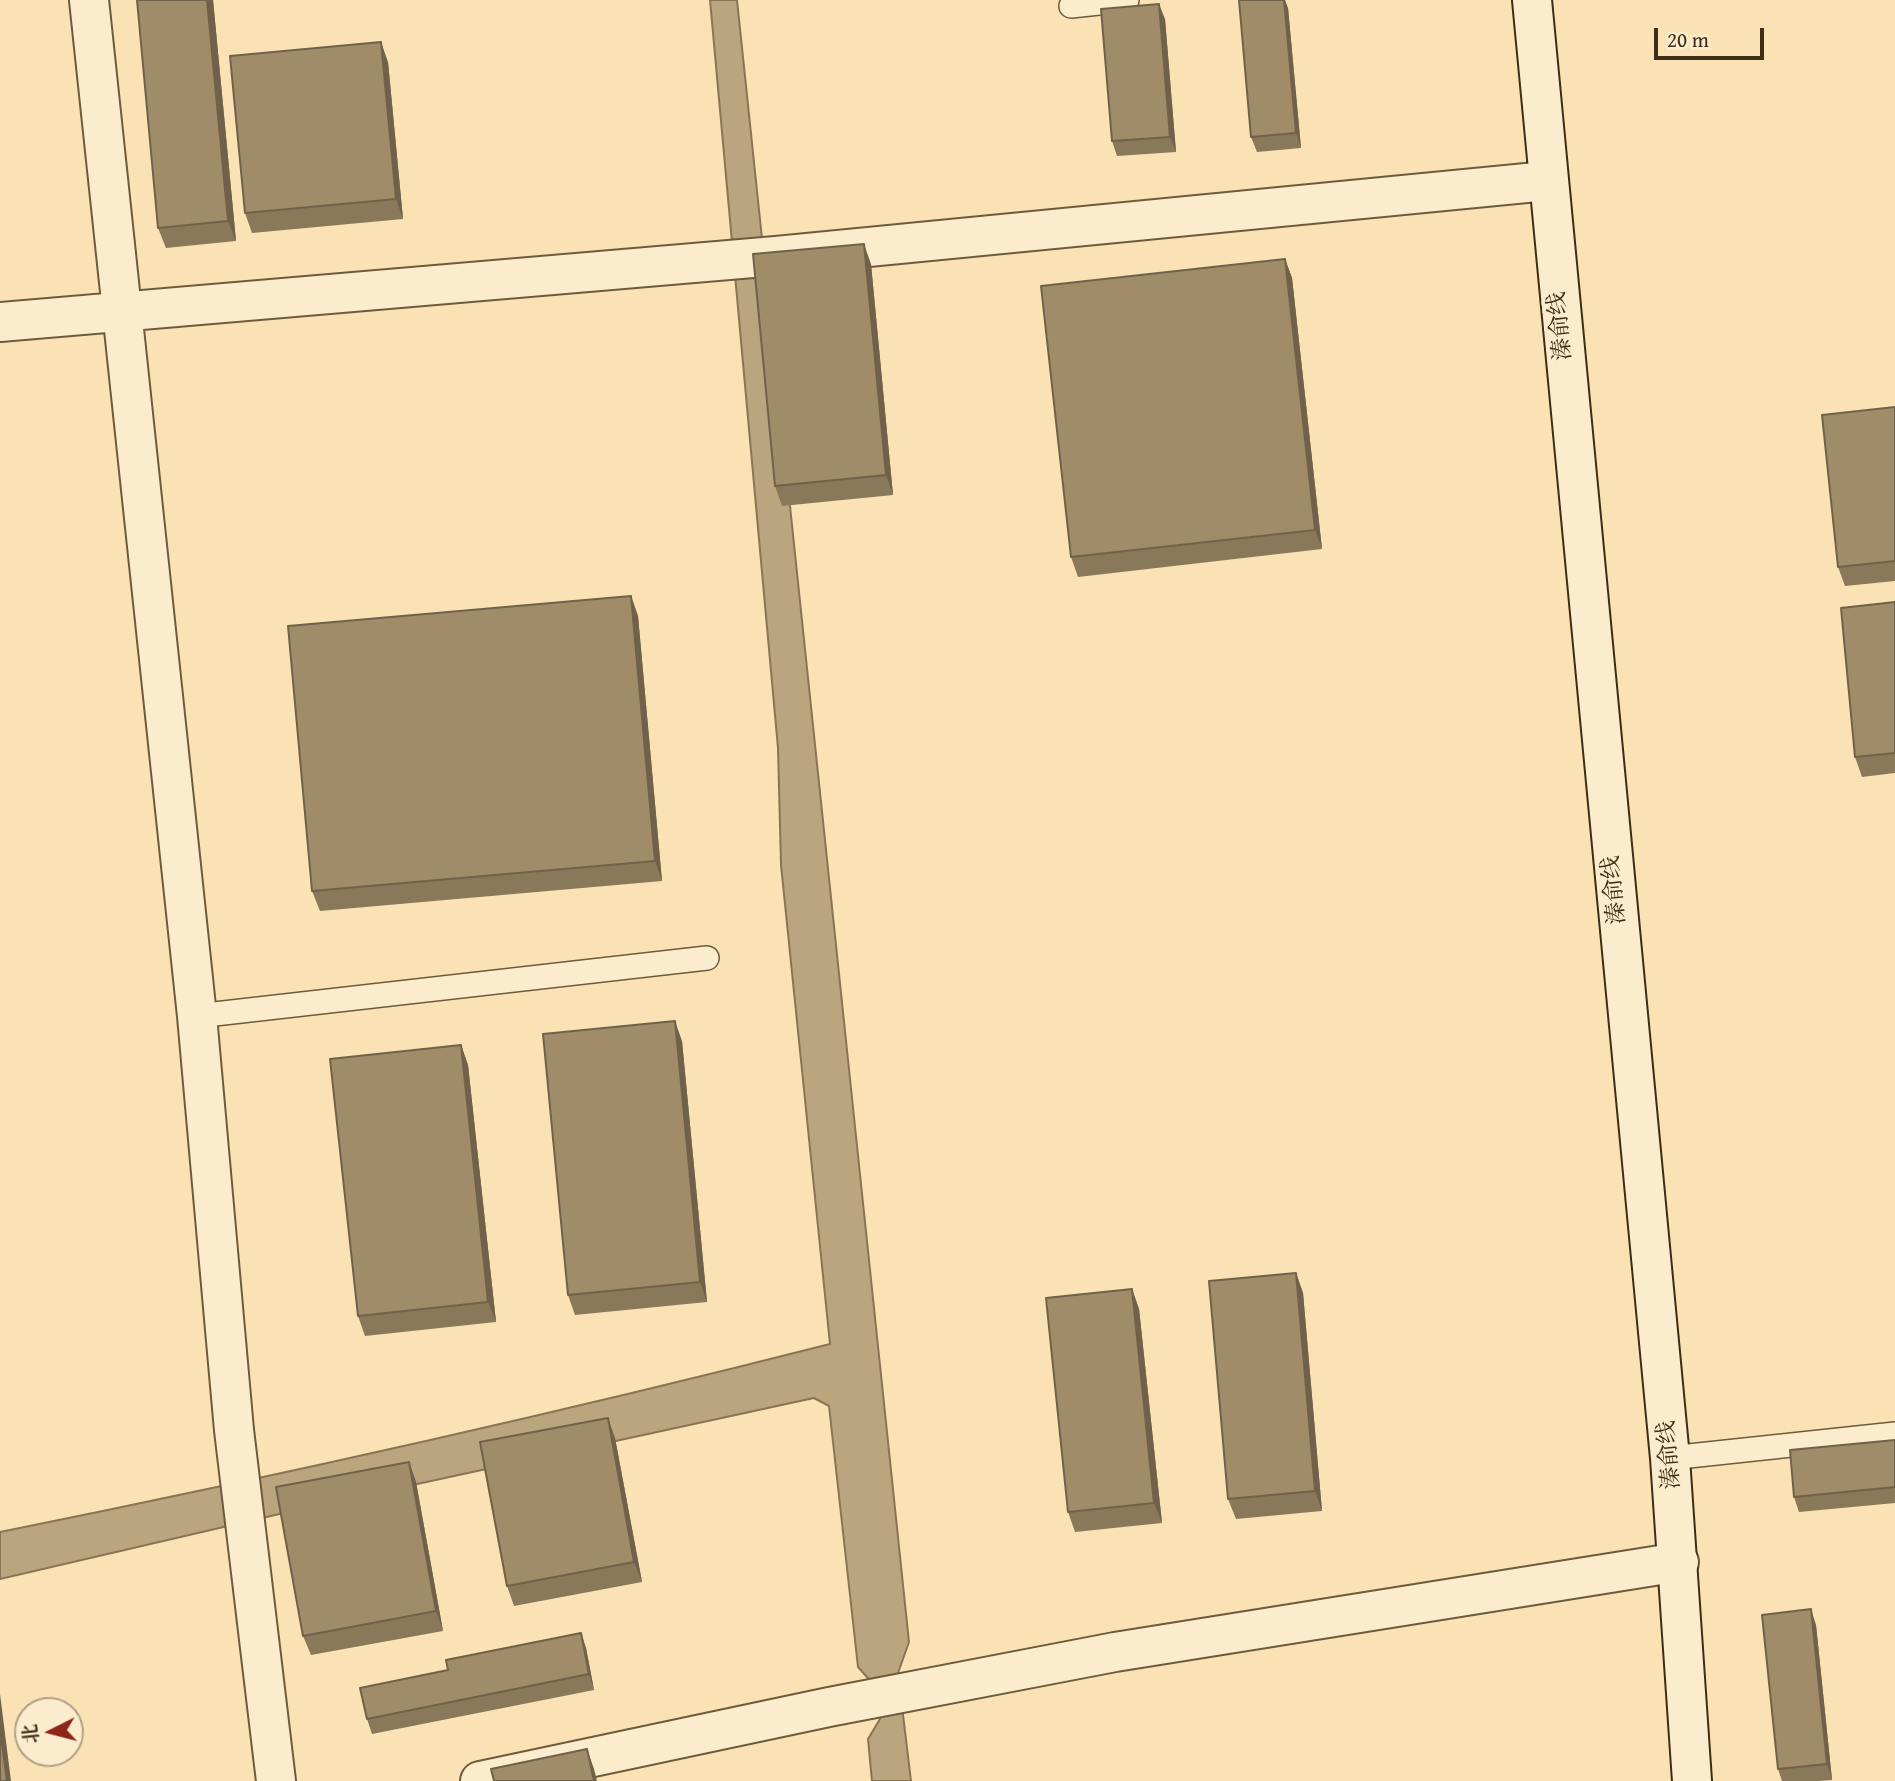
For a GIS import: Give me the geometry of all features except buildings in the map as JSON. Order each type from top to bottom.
[{"type":"street","points":[[89,0],[197,1016],[234,1430],[276,1781]]},
{"type":"street","name":"溱俞线","points":[[1532,0],[1547,181],[1670,1458],[1692,1781]]},
{"type":"street","points":[[0,322],[776,256],[1547,181]]},
{"type":"street","points":[[480,1781],[829,1707],[1115,1651],[1679,1562]]},
{"type":"lane","points":[[1070,6],[1127,0]]},
{"type":"lane","points":[[197,1016],[707,958]]},
{"type":"lane","points":[[1670,1458],[1895,1434]]},
{"type":"shaded area","points":[[710,0],[737,0],[909,1642],[898,1673],[911,1781],[872,1781],[868,1739],[880,1719],[875,1686],[858,1667],[829,1406],[814,1398],[288,1512],[0,1579],[0,1532],[416,1443],[830,1344],[781,865],[778,748]]}]
